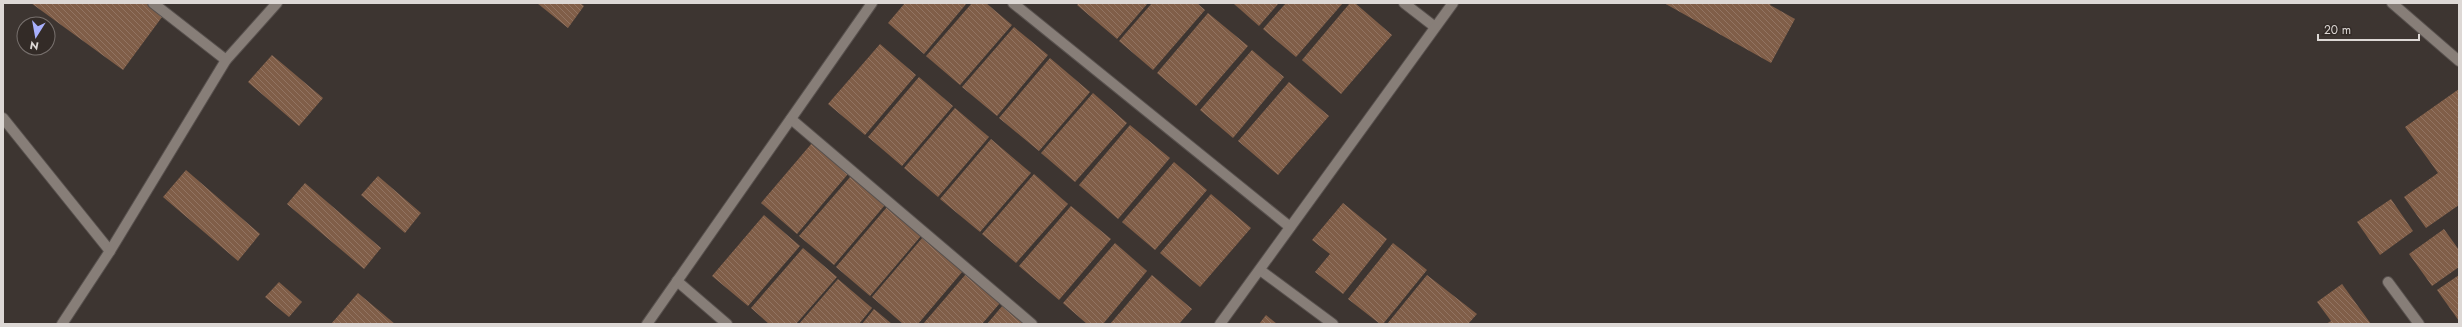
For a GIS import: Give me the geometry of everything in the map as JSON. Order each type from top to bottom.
[{"type":"street","points":[[153,3],[226,60]]},
{"type":"street","points":[[62,324],[110,251],[226,60],[277,3]]},
{"type":"street","points":[[647,324],[872,3]]},
{"type":"street","points":[[1013,3],[1290,227]]},
{"type":"street","points":[[1404,3],[1435,27]]},
{"type":"street","points":[[1220,324],[1453,3]]},
{"type":"street","points":[[2392,3],[2459,61]]},
{"type":"street","points":[[3,118],[110,251]]},
{"type":"street","points":[[791,118],[1032,324]]},
{"type":"street","points":[[1260,270],[1333,324]]},
{"type":"street","points":[[677,281],[728,324]]},
{"type":"street","points":[[2388,282],[2419,324]]},
{"type":"building","points":[[31,3],[151,3],[165,13],[123,70],[56,21],[56,16],[49,16]]},
{"type":"building","points":[[537,3],[580,3],[584,6],[568,28]]},
{"type":"building","points":[[905,3],[967,3],[924,54],[888,23]]},
{"type":"building","points":[[972,3],[986,3],[1012,25],[960,85],[926,56]]},
{"type":"building","points":[[1079,3],[1148,3],[1117,39],[1077,5]]},
{"type":"building","points":[[1152,3],[1197,3],[1205,10],[1153,70],[1119,41]]},
{"type":"building","points":[[1233,3],[1279,3],[1259,26]]},
{"type":"building","points":[[1286,3],[1343,3],[1296,57],[1263,29]]},
{"type":"building","points":[[1350,3],[1355,3],[1392,35],[1341,94],[1302,60]]},
{"type":"building","points":[[1664,3],[1771,3],[1770,5],[1795,19],[1771,63]]},
{"type":"building","points":[[1208,13],[1248,46],[1196,106],[1157,73]]},
{"type":"building","points":[[1014,27],[1048,55],[997,116],[962,87]]},
{"type":"building","points":[[880,44],[916,75],[865,135],[828,104]]},
{"type":"building","points":[[1252,50],[1284,77],[1233,138],[1200,110]]},
{"type":"building","points":[[272,55],[323,98],[299,126],[248,82]]},
{"type":"building","points":[[1050,58],[1090,92],[1039,151],[999,118]]},
{"type":"building","points":[[919,77],[953,106],[902,166],[868,137]]},
{"type":"building","points":[[1289,82],[1329,116],[1278,175],[1238,141]]},
{"type":"building","points":[[2459,89],[2459,205],[2426,228],[2404,197],[2438,173],[2405,127]]},
{"type":"building","points":[[1093,93],[1127,123],[1075,182],[1041,153]]},
{"type":"building","points":[[955,108],[989,137],[938,197],[904,168]]},
{"type":"building","points":[[1130,125],[1170,158],[1118,219],[1079,185]]},
{"type":"building","points":[[991,139],[1031,173],[980,232],[940,199]]},
{"type":"building","points":[[812,143],[848,174],[797,234],[761,203]]},
{"type":"building","points":[[1174,162],[1207,190],[1155,250],[1122,222]]},
{"type":"building","points":[[186,170],[260,234],[238,261],[163,197]]},
{"type":"building","points":[[1034,174],[1068,204],[1016,263],[982,234]]},
{"type":"building","points":[[378,176],[421,213],[405,233],[361,195]]},
{"type":"building","points":[[851,176],[885,205],[834,265],[799,236]]},
{"type":"building","points":[[305,183],[381,248],[364,269],[287,204]]},
{"type":"building","points":[[1211,194],[1251,228],[1200,287],[1160,253]]},
{"type":"building","points":[[2391,199],[2413,231],[2380,255],[2357,222]]},
{"type":"building","points":[[1343,203],[1387,239],[1343,294],[1315,272],[1330,254],[1312,240]]},
{"type":"building","points":[[1071,206],[1111,239],[1059,300],[1019,266]]},
{"type":"building","points":[[887,207],[921,236],[870,296],[836,267]]},
{"type":"building","points":[[764,215],[800,246],[748,306],[712,276]]},
{"type":"building","points":[[2444,229],[2459,250],[2459,267],[2432,286],[2409,254]]},
{"type":"building","points":[[923,237],[963,271],[918,324],[903,324],[872,297]]},
{"type":"building","points":[[1115,243],[1147,271],[1103,324],[1087,324],[1063,303]]},
{"type":"building","points":[[1393,243],[1427,270],[1383,324],[1380,324],[1348,299]]},
{"type":"building","points":[[803,248],[837,277],[796,324],[769,324],[751,308]]},
{"type":"building","points":[[966,274],[1000,303],[982,324],[923,324]]},
{"type":"building","points":[[1152,275],[1192,309],[1179,324],[1110,324]]},
{"type":"building","points":[[1427,275],[1477,314],[1468,324],[1387,324]]},
{"type":"building","points":[[2459,275],[2459,321],[2437,290]]},
{"type":"building","points":[[838,279],[872,308],[859,324],[799,324]]},
{"type":"building","points":[[279,282],[302,302],[289,317],[265,297]]},
{"type":"building","points":[[2342,284],[2371,324],[2326,324],[2331,321],[2317,302]]},
{"type":"building","points":[[358,293],[395,324],[331,324]]},
{"type":"building","points":[[1003,305],[1025,324],[987,324]]},
{"type":"building","points":[[874,309],[892,324],[862,324]]},
{"type":"building","points":[[1266,315],[1277,324],[1259,324]]}]
